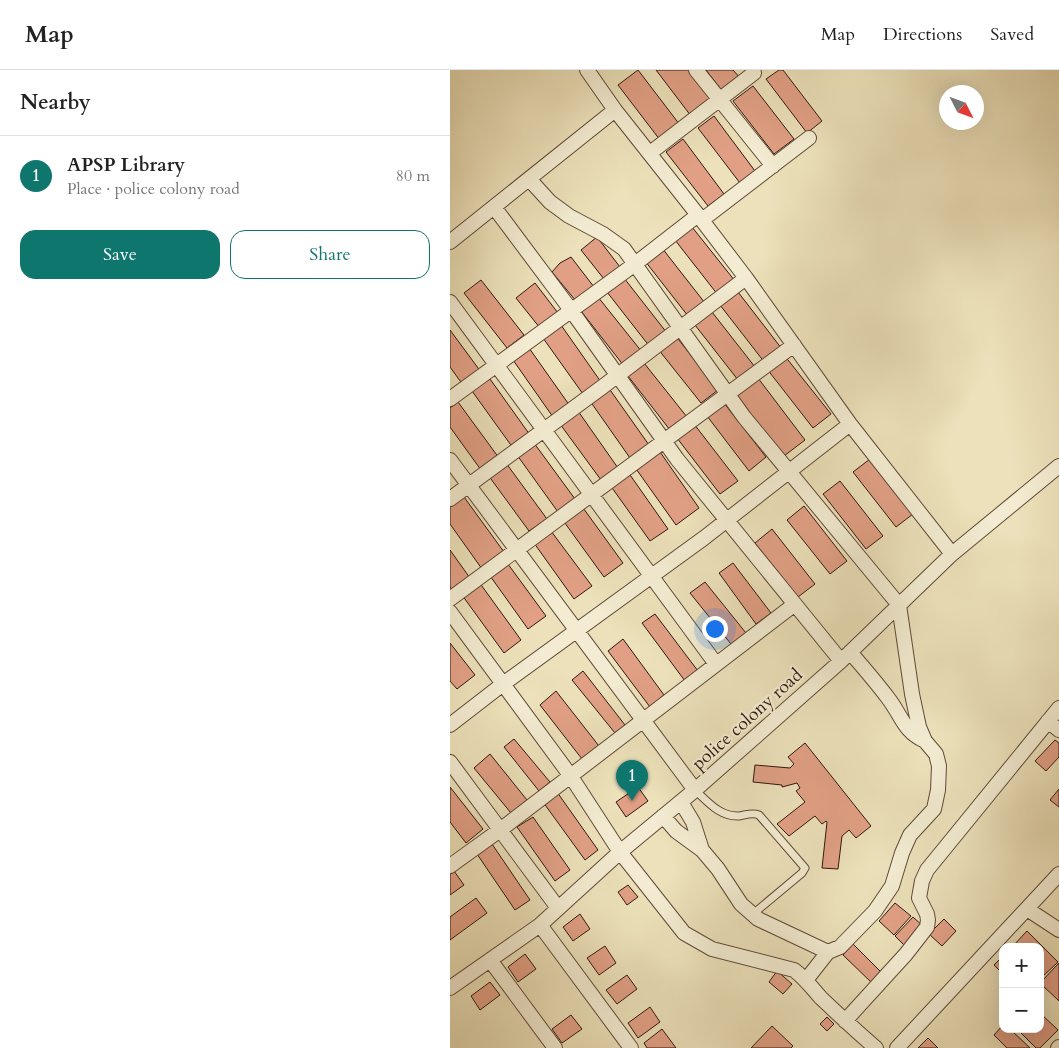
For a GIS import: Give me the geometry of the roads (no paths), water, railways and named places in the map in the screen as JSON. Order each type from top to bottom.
[{"type":"street","points":[[586,70],[746,278],[850,424],[952,554]]},
{"type":"street","points":[[696,70],[773,166]]},
{"type":"street","points":[[650,153],[754,73]]},
{"type":"street","points":[[450,242],[615,110]]},
{"type":"street","points":[[450,399],[810,138]]},
{"type":"street","points":[[529,179],[550,202],[569,216],[603,234],[624,249],[744,417],[899,606],[919,728],[925,741],[936,754],[940,766],[934,809],[910,835],[902,853],[892,886],[875,911],[840,947],[828,952],[806,980]]},
{"type":"street","points":[[494,207],[664,440],[727,521],[795,604],[892,703],[908,730],[914,736],[925,741]]},
{"type":"street","points":[[450,500],[746,278]]},
{"type":"street","points":[[450,302],[716,664]]},
{"type":"street","points":[[450,599],[794,344]]},
{"type":"street","points":[[450,725],[503,684],[727,521],[850,424]]},
{"type":"street","points":[[450,460],[695,790]]},
{"type":"street","name":"police colony road","points":[[450,988],[540,925],[620,852],[695,790],[846,656],[952,554],[1059,466]]},
{"type":"street","points":[[450,866],[500,830],[795,604]]},
{"type":"street","points":[[450,612],[570,775],[620,852],[684,932],[712,949],[794,970],[845,1021],[876,1048]]},
{"type":"street","points":[[845,1021],[906,954],[927,927],[927,914],[919,898],[922,881],[927,870],[1059,708]]},
{"type":"street","points":[[1048,721],[1059,730]]},
{"type":"street","points":[[450,762],[558,908]]},
{"type":"street","points":[[681,802],[694,822],[702,850]]},
{"type":"street","points":[[663,816],[676,831],[702,850],[718,869],[741,904],[758,920],[828,952]]},
{"type":"street","points":[[897,1048],[1059,874]]},
{"type":"street","points":[[1027,909],[1059,930]]},
{"type":"street","points":[[540,925],[631,1048]]},
{"type":"street","points":[[490,960],[555,1048]]},
{"type":"lane","points":[[695,790],[722,813],[737,816],[755,813],[759,815],[805,868],[802,873],[752,914]]},
{"type":"place","name":"APSP Library","points":[[632,801]]}]
